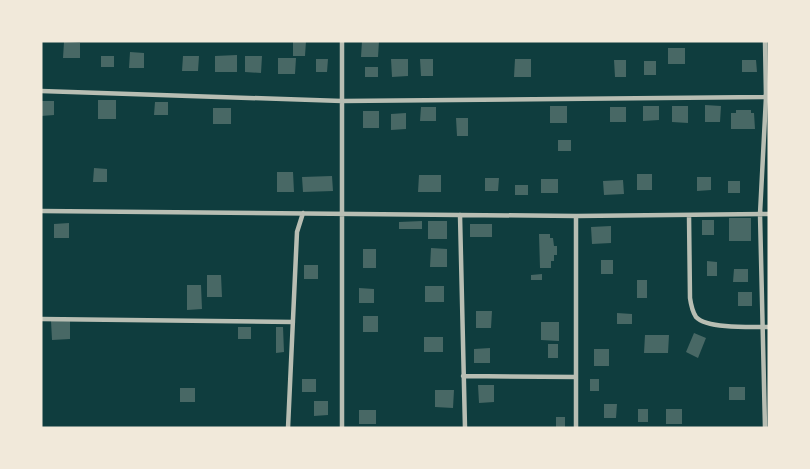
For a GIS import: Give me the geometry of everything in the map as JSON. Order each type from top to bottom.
[{"type":"street","points":[[342,41],[342,428]]},
{"type":"street","points":[[765,41],[767,97],[760,214],[765,428]]},
{"type":"street","points":[[41,91],[342,101],[767,97]]},
{"type":"street","points":[[41,210],[576,216],[769,214]]},
{"type":"street","points":[[288,428],[297,232],[303,214]]},
{"type":"street","points":[[460,215],[465,428]]},
{"type":"street","points":[[689,215],[690,298],[692,309],[697,318],[713,325],[769,327]]},
{"type":"street","points":[[576,216],[576,428]]},
{"type":"street","points":[[41,319],[293,322]]},
{"type":"street","points":[[463,376],[576,377]]},
{"type":"building","points":[[293,41],[306,41],[305,56],[293,56]]},
{"type":"building","points":[[362,41],[379,41],[378,57],[361,57]]},
{"type":"building","points":[[64,42],[80,43],[80,58],[63,58]]},
{"type":"building","points":[[668,48],[685,48],[685,64],[668,64]]},
{"type":"building","points":[[130,52],[144,53],[144,68],[129,68]]},
{"type":"building","points":[[237,55],[237,72],[215,72],[215,56]]},
{"type":"building","points":[[101,56],[114,56],[114,67],[101,67]]},
{"type":"building","points":[[183,56],[199,56],[198,71],[182,71]]},
{"type":"building","points":[[245,56],[262,56],[261,73],[245,72]]},
{"type":"building","points":[[278,58],[296,58],[295,74],[278,74]]},
{"type":"building","points":[[316,59],[328,59],[327,72],[316,72]]},
{"type":"building","points":[[391,59],[408,59],[408,76],[392,77]]},
{"type":"building","points":[[420,59],[433,59],[433,76],[421,76]]},
{"type":"building","points":[[515,59],[531,59],[531,77],[514,77]]},
{"type":"building","points":[[614,60],[626,60],[626,77],[615,77]]},
{"type":"building","points":[[742,60],[756,60],[757,72],[742,72]]},
{"type":"building","points":[[644,61],[656,61],[656,75],[644,75]]},
{"type":"building","points":[[365,67],[378,67],[378,77],[365,77]]},
{"type":"building","points":[[98,100],[116,100],[116,119],[98,119]]},
{"type":"building","points":[[41,101],[54,101],[54,115],[41,116]]},
{"type":"building","points":[[155,102],[168,102],[168,115],[154,115]]},
{"type":"building","points":[[705,105],[721,106],[720,122],[705,122]]},
{"type":"building","points":[[550,106],[567,106],[567,123],[550,123]]},
{"type":"building","points":[[643,106],[659,106],[659,120],[643,121]]},
{"type":"building","points":[[672,106],[688,106],[688,123],[672,122]]},
{"type":"building","points":[[421,107],[436,107],[436,121],[420,121]]},
{"type":"building","points":[[610,107],[626,107],[626,122],[610,122]]},
{"type":"building","points":[[213,108],[231,108],[231,124],[213,124]]},
{"type":"building","points":[[736,110],[751,110],[751,113],[754,113],[755,129],[731,129],[731,113],[736,113]]},
{"type":"building","points":[[363,111],[379,111],[379,128],[363,128]]},
{"type":"building","points":[[406,113],[406,129],[391,130],[391,114]]},
{"type":"building","points":[[456,118],[468,118],[468,136],[457,136]]},
{"type":"building","points":[[558,140],[571,140],[571,151],[558,151]]},
{"type":"building","points":[[94,168],[107,169],[107,182],[93,182]]},
{"type":"building","points":[[277,172],[293,172],[294,192],[277,192]]},
{"type":"building","points":[[637,174],[652,174],[652,190],[637,190]]},
{"type":"building","points":[[419,175],[441,175],[441,192],[418,192]]},
{"type":"building","points":[[332,176],[333,191],[303,192],[302,177]]},
{"type":"building","points":[[697,177],[711,177],[711,190],[697,191]]},
{"type":"building","points":[[485,178],[499,178],[498,191],[485,191]]},
{"type":"building","points":[[541,179],[558,179],[558,193],[541,193]]},
{"type":"building","points":[[623,180],[624,194],[604,195],[603,181]]},
{"type":"building","points":[[728,181],[740,181],[740,193],[728,193]]},
{"type":"building","points":[[515,185],[528,185],[528,195],[515,195]]},
{"type":"building","points":[[729,218],[751,218],[751,241],[729,241]]},
{"type":"building","points":[[702,220],[714,220],[714,235],[702,235]]},
{"type":"building","points":[[422,221],[422,229],[399,229],[399,222]]},
{"type":"building","points":[[428,221],[447,221],[447,239],[428,239]]},
{"type":"building","points":[[69,223],[69,238],[54,238],[54,224]]},
{"type":"building","points":[[470,224],[492,224],[492,237],[470,237]]},
{"type":"building","points":[[611,226],[611,243],[592,244],[591,227]]},
{"type":"building","points":[[539,234],[550,234],[550,238],[553,238],[554,246],[557,246],[557,255],[554,255],[554,261],[551,261],[551,268],[540,268]]},
{"type":"building","points":[[431,248],[447,249],[447,267],[430,267]]},
{"type":"building","points":[[363,249],[376,249],[376,268],[363,268]]},
{"type":"building","points":[[601,260],[613,260],[613,274],[601,274]]},
{"type":"building","points":[[707,261],[717,262],[717,276],[707,276]]},
{"type":"building","points":[[304,265],[318,265],[318,279],[304,279]]},
{"type":"building","points":[[734,269],[748,269],[748,282],[733,282]]},
{"type":"building","points":[[542,274],[542,280],[531,280],[531,275]]},
{"type":"building","points":[[207,275],[221,275],[222,297],[207,297]]},
{"type":"building","points":[[637,280],[647,280],[647,298],[637,298]]},
{"type":"building","points":[[187,285],[201,285],[202,309],[187,310]]},
{"type":"building","points":[[425,286],[444,286],[444,302],[425,302]]},
{"type":"building","points":[[359,288],[374,289],[374,303],[359,303]]},
{"type":"building","points":[[738,292],[752,292],[752,306],[738,306]]},
{"type":"building","points":[[476,311],[492,311],[491,328],[476,328]]},
{"type":"building","points":[[617,313],[632,314],[632,324],[617,324]]},
{"type":"building","points":[[363,316],[378,316],[378,332],[363,332]]},
{"type":"building","points":[[70,320],[70,339],[52,340],[51,321]]},
{"type":"building","points":[[541,322],[559,322],[559,341],[541,340]]},
{"type":"building","points":[[238,327],[251,327],[251,339],[238,339]]},
{"type":"building","points":[[276,327],[283,327],[284,352],[276,353]]},
{"type":"building","points":[[694,333],[706,338],[698,358],[686,352]]},
{"type":"building","points":[[645,335],[669,335],[668,353],[644,353]]},
{"type":"building","points":[[424,337],[443,337],[443,352],[424,352]]},
{"type":"building","points":[[548,344],[558,344],[558,358],[548,358]]},
{"type":"building","points":[[490,348],[490,363],[474,363],[474,349]]},
{"type":"building","points":[[594,349],[609,349],[609,366],[594,366]]},
{"type":"building","points":[[302,379],[316,379],[316,392],[302,392]]},
{"type":"building","points":[[590,379],[599,379],[599,391],[590,391]]},
{"type":"building","points":[[478,385],[494,385],[494,402],[479,403]]},
{"type":"building","points":[[729,387],[745,387],[745,400],[729,400]]},
{"type":"building","points":[[180,388],[195,388],[195,402],[180,402]]},
{"type":"building","points":[[435,390],[454,390],[453,408],[435,407]]},
{"type":"building","points":[[314,401],[328,401],[328,415],[314,416]]},
{"type":"building","points":[[604,404],[617,404],[616,418],[604,418]]},
{"type":"building","points":[[638,409],[648,409],[648,422],[638,422]]},
{"type":"building","points":[[666,409],[682,409],[682,424],[666,424]]},
{"type":"building","points":[[359,410],[376,410],[376,424],[359,424]]},
{"type":"building","points":[[556,417],[565,417],[565,428],[556,428]]}]
